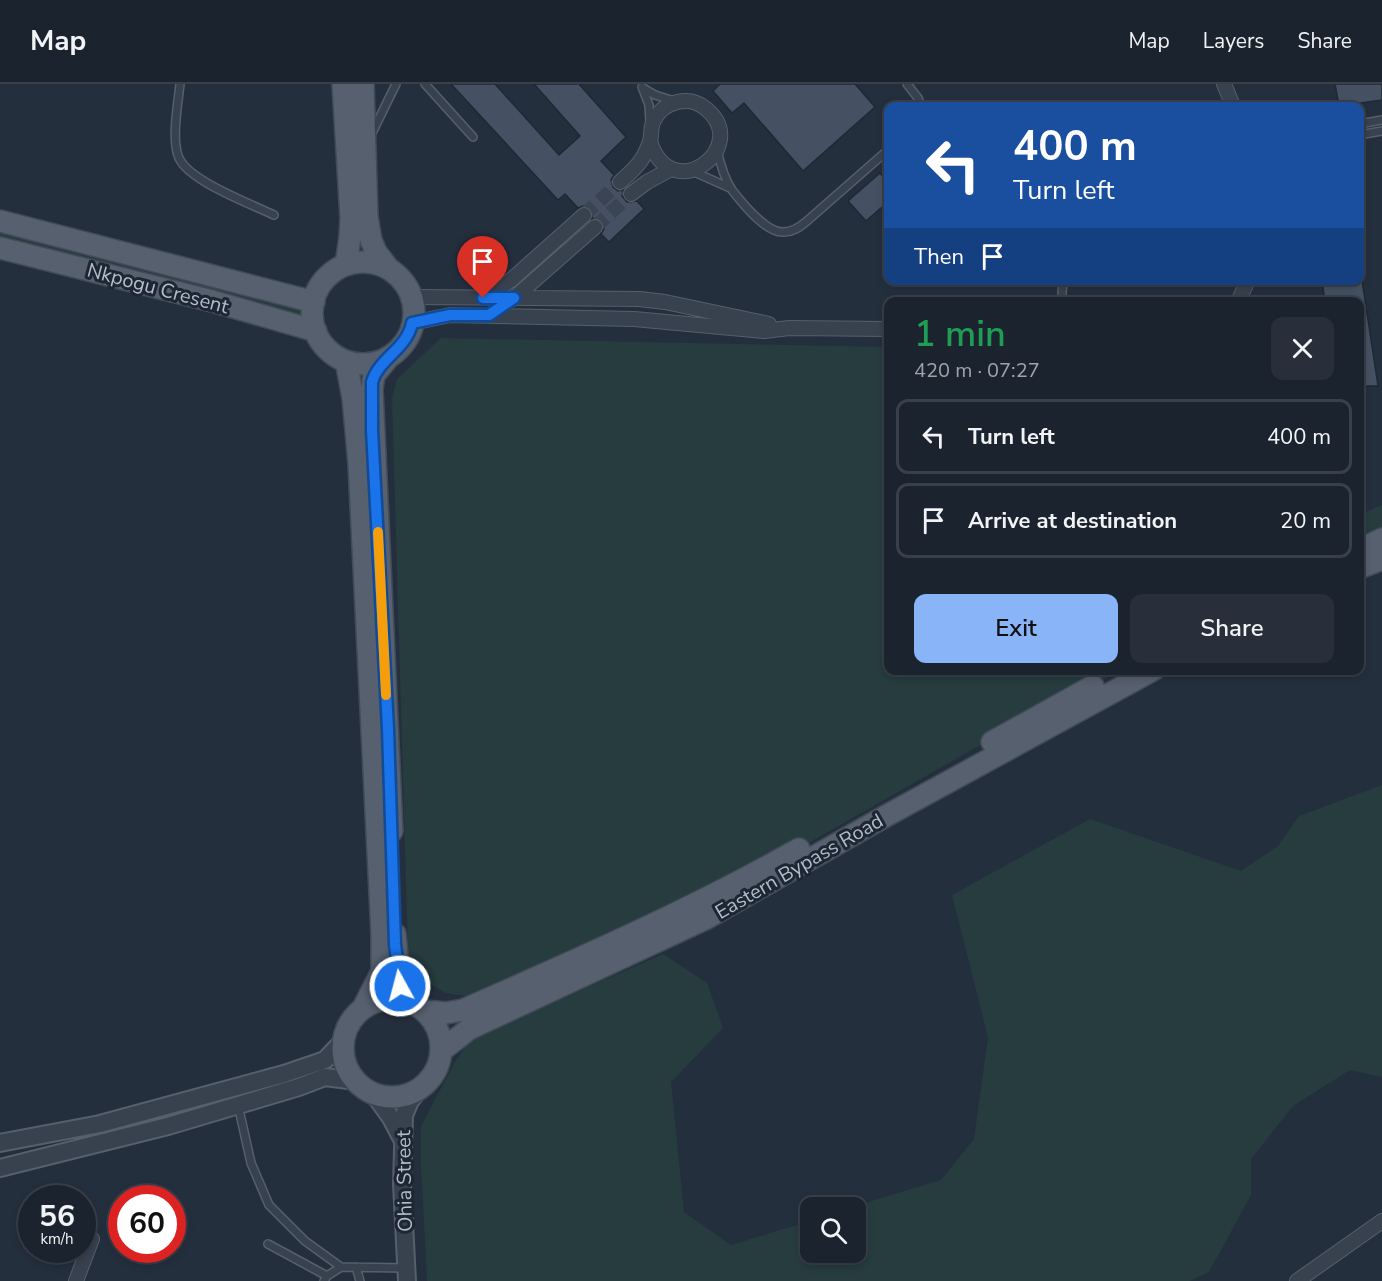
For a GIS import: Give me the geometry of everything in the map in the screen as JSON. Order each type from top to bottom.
[{"type":"main road","points":[[343,84],[351,218],[346,265]]},
{"type":"main road","points":[[363,84],[367,217],[371,240],[388,269]]},
{"type":"main road","name":"Nkpogu Cresent","points":[[0,221],[314,302]]},
{"type":"main road","name":"Nkpogu Cresent","points":[[0,248],[212,301],[316,331]]},
{"type":"main road","points":[[346,361],[353,398],[359,464],[382,971],[363,1008],[352,1019],[344,1040],[345,1062],[356,1081],[374,1093],[387,1097],[402,1096],[421,1087],[435,1070],[441,1051],[436,1026],[400,986],[395,944],[388,729],[372,430],[374,375],[408,336],[412,323],[412,297],[403,281],[381,265],[363,262],[346,265],[329,276],[317,292],[313,321],[316,331],[328,349],[346,361],[368,364],[389,357]]},
{"type":"main road","points":[[1364,548],[1382,539]]},
{"type":"main road","points":[[1364,566],[1382,559]]},
{"type":"main road","name":"Eastern Bypass Road","points":[[416,1006],[446,1013],[463,1010],[629,937],[795,852],[1114,675]]},
{"type":"main road","name":"Eastern Bypass Road","points":[[441,1051],[469,1029],[707,918],[884,817],[1144,675]]},
{"type":"main road","points":[[363,1008],[384,999],[416,1006]]},
{"type":"street","points":[[1224,84],[1231,102]]},
{"type":"street","points":[[620,182],[635,169],[643,158],[654,119],[661,111],[678,102],[702,105],[711,112],[720,133],[717,150],[706,165],[683,172],[671,169],[661,162],[654,153],[650,136]]},
{"type":"street","points":[[631,194],[671,169]]},
{"type":"street","points":[[483,298],[511,280],[584,215]]},
{"type":"street","points":[[489,315],[514,298],[594,227]]},
{"type":"street","points":[[412,297],[639,299],[665,302],[789,328]]},
{"type":"street","points":[[412,323],[450,315],[489,315],[634,319],[764,331],[789,328],[884,329]]},
{"type":"street","points":[[0,1143],[100,1124],[284,1074],[325,1060],[344,1040]]},
{"type":"street","points":[[0,1167],[106,1143],[325,1077],[356,1081]]},
{"type":"street","name":"Ohia Street","points":[[407,1275],[402,1140],[404,1115],[410,1101],[421,1087]]},
{"type":"street","points":[[374,1093],[391,1118],[402,1140]]},
{"type":"street","points":[[100,1124],[106,1143]]},
{"type":"street","points":[[1297,1281],[1382,1221]]},
{"type":"street","points":[[76,1281],[83,1263]]},
{"type":"lane","points":[[180,84],[177,150],[184,166],[198,178],[274,215]]},
{"type":"lane","points":[[364,148],[396,84]]},
{"type":"lane","points":[[425,84],[473,137]]},
{"type":"lane","points":[[907,84],[920,102]]},
{"type":"lane","points":[[641,86],[656,95],[678,102]]},
{"type":"lane","points":[[641,86],[649,105],[650,136]]},
{"type":"lane","points":[[1364,123],[1382,120]]},
{"type":"lane","points":[[1364,134],[1382,131]]},
{"type":"lane","points":[[717,150],[720,163],[732,189]]},
{"type":"lane","points":[[692,171],[732,189],[769,228],[782,232],[791,231],[822,208],[884,154]]},
{"type":"lane","points":[[1062,285],[1062,294]]},
{"type":"lane","points":[[238,1105],[251,1163],[269,1205],[305,1241],[341,1267],[356,1267],[407,1275]]},
{"type":"lane","points":[[268,1244],[326,1278],[341,1267]]},
{"type":"lane","points":[[356,1267],[360,1281]]},
{"type":"green space","points":[[0,233],[285,306],[300,306],[300,319],[0,237]]},
{"type":"green space","points":[[441,338],[884,347],[884,675],[1112,675],[996,736],[777,861],[517,983],[466,996],[446,993],[426,982],[413,967],[408,950],[392,398],[397,379]]},
{"type":"green space","points":[[1382,505],[1382,532],[1364,541],[1364,513]]},
{"type":"green space","points":[[1382,785],[1382,1077],[1350,1070],[1293,1106],[1251,1159],[1251,1195],[1209,1272],[1190,1281],[427,1281],[421,1126],[456,1060],[471,1039],[663,954],[707,983],[723,1028],[671,1082],[684,1212],[731,1245],[800,1224],[800,1263],[866,1263],[866,1203],[941,1180],[974,1139],[988,1037],[952,895],[1090,819],[1241,871],[1278,846],[1299,816]]},
{"type":"building","points":[[451,84],[495,84],[559,155],[580,136],[534,84],[579,84],[626,137],[601,161],[614,175],[611,180],[613,187],[618,191],[623,190],[622,196],[627,202],[637,201],[644,209],[609,242],[601,234],[604,229],[602,222],[597,218],[592,219],[593,214],[590,209],[583,206],[578,208],[565,194],[558,200]]},
{"type":"building","points":[[720,84],[855,84],[875,107],[803,171],[744,103],[732,113],[713,91]]},
{"type":"building","points":[[1335,84],[1382,84],[1382,100],[1338,102]]},
{"type":"building","points":[[880,173],[884,178],[884,205],[866,221],[848,201]]},
{"type":"building","points":[[1323,285],[1363,285],[1378,386],[1364,386],[1364,297],[1324,297]]},
{"type":"tunnel","points":[[584,215],[620,182]]},
{"type":"tunnel","points":[[595,227],[631,194]]},
{"type":"slow traffic","points":[[378,532],[386,695]]},
{"type":"route","points":[[400,986],[395,944],[388,729],[372,430],[372,382],[374,375],[403,344],[412,323],[450,315],[489,315],[514,298],[483,298]]}]
